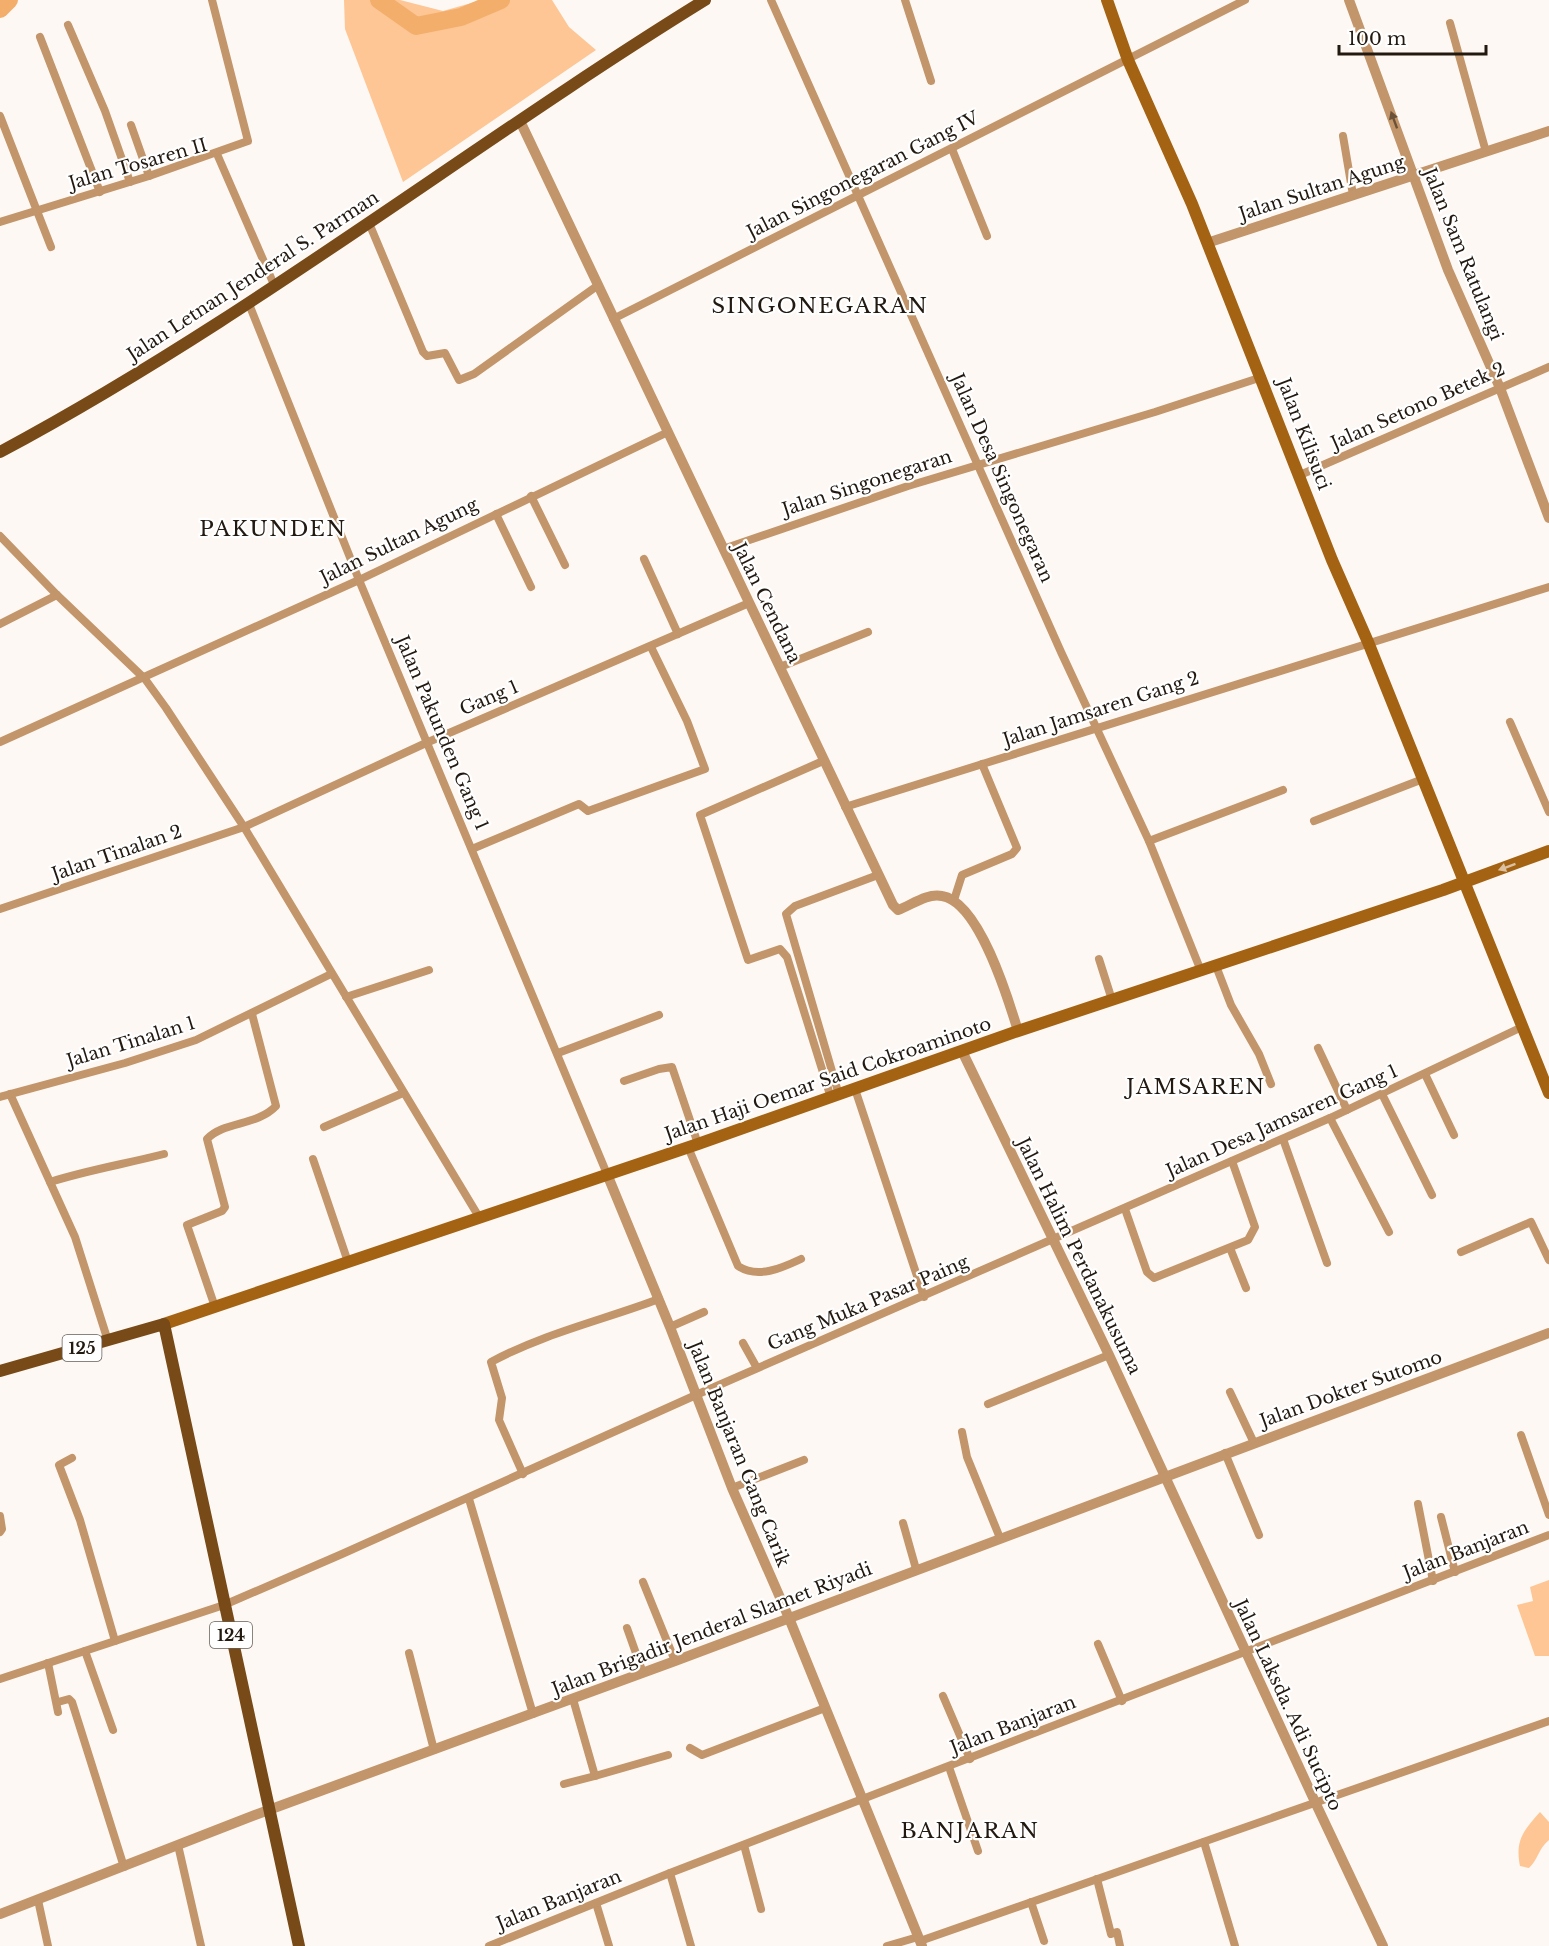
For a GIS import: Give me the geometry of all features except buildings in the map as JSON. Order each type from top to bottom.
[{"type":"main road","name":"Jalan Letnan Jenderal S. Parman","points":[[0,452],[152,365],[249,304],[520,121],[705,0]]},
{"type":"main road","name":"Jalan Kilisuci","points":[[1107,0],[1128,60],[1262,376],[1332,560],[1368,642],[1549,1093]]},
{"type":"main road","name":"Jalan Haji Oemar Said Cokroaminoto","points":[[164,1324],[693,1146],[1018,1031],[1465,882],[1549,851]]},
{"type":"main road","name":"125","points":[[0,1371],[164,1324]]},
{"type":"main road","name":"124","points":[[164,1324],[299,1946]]},
{"type":"street","points":[[212,0],[249,138],[242,145],[217,154]]},
{"type":"street","name":"Jalan Desa Singonegaran","points":[[771,0],[1149,841],[1201,971]]},
{"type":"street","points":[[905,0],[931,81]]},
{"type":"street","name":"Jalan Singonegaran Gang IV","points":[[614,319],[1245,0]]},
{"type":"street","name":"Jalan Sam Ratulangi","points":[[1349,0],[1448,270],[1500,388],[1549,516]]},
{"type":"street","points":[[1450,24],[1486,152]]},
{"type":"street","points":[[68,25],[105,111],[130,182]]},
{"type":"street","points":[[40,37],[100,192]]},
{"type":"street","points":[[0,116],[51,247]]},
{"type":"street","name":"Jalan Cendana","points":[[520,121],[893,905],[898,910],[934,896],[954,900]]},
{"type":"street","points":[[131,125],[149,176]]},
{"type":"street","name":"Jalan Sultan Agung","points":[[1207,243],[1549,131]]},
{"type":"street","points":[[1342,136],[1353,195]]},
{"type":"street","points":[[952,149],[987,236]]},
{"type":"street","name":"Jalan Tosaren II","points":[[0,222],[217,154],[275,287]]},
{"type":"street","points":[[369,223],[423,352],[427,356],[445,354],[459,380],[474,374],[597,286]]},
{"type":"street","name":"Jalan Pakunden Gang 1","points":[[249,304],[426,743],[607,1174]]},
{"type":"street","name":"Jalan Setono Betek 2","points":[[1300,475],[1549,367]]},
{"type":"street","name":"Jalan Singonegaran","points":[[723,549],[979,464],[1155,412],[1262,376]]},
{"type":"street","name":"Jalan Sultan Agung","points":[[0,742],[145,679],[359,580],[668,432]]},
{"type":"street","points":[[531,496],[565,565]]},
{"type":"street","points":[[496,513],[531,587]]},
{"type":"street","points":[[0,536],[57,595],[145,679],[244,827],[479,1217]]},
{"type":"street","points":[[644,559],[678,634]]},
{"type":"street","name":"Jalan Jamsaren Gang 2","points":[[845,807],[1549,587]]},
{"type":"street","points":[[0,624],[57,595]]},
{"type":"street","name":"Gang 1","points":[[244,827],[426,743],[749,603]]},
{"type":"street","points":[[780,667],[868,632]]},
{"type":"street","points":[[472,849],[579,804],[588,812],[705,769],[687,721],[651,647]]},
{"type":"street","points":[[1510,722],[1549,812]]},
{"type":"street","points":[[823,761],[700,815],[748,960],[780,949],[787,957],[835,1097]]},
{"type":"street","points":[[982,764],[1017,848],[1012,854],[962,875],[954,900],[964,907],[977,925],[1018,1031]]},
{"type":"street","points":[[1314,821],[1423,779]]},
{"type":"street","points":[[1149,841],[1283,790]]},
{"type":"street","name":"Jalan Tinalan 2","points":[[0,909],[244,827]]},
{"type":"street","points":[[835,1097],[786,914],[795,906],[878,875]]},
{"type":"street","points":[[1099,959],[1112,1000]]},
{"type":"street","points":[[1216,966],[1231,1005],[1259,1054],[1271,1084]]},
{"type":"street","points":[[346,998],[429,970]]},
{"type":"street","name":"Jalan Tinalan 1","points":[[0,1097],[161,1053],[196,1040],[331,974]]},
{"type":"street","points":[[209,1309],[187,1225],[222,1211],[225,1207],[207,1139],[217,1131],[260,1119],[276,1106],[252,1014]]},
{"type":"street","points":[[558,1053],[659,1015]]},
{"type":"street","name":"Jalan Desa Jamsaren Gang 1","points":[[1054,1241],[1330,1118],[1522,1027]]},
{"type":"street","points":[[1318,1048],[1347,1110]]},
{"type":"street","name":"Jalan Halim Perdanakusuma","points":[[962,1051],[1165,1476]]},
{"type":"street","points":[[624,1081],[672,1067],[693,1146],[730,1253],[738,1266],[751,1272],[768,1272],[801,1259]]},
{"type":"street","points":[[1425,1074],[1454,1135]]},
{"type":"street","points":[[855,1089],[924,1297]]},
{"type":"street","points":[[324,1127],[403,1093]]},
{"type":"street","points":[[10,1094],[75,1237],[108,1341]]},
{"type":"street","points":[[1382,1094],[1432,1195]]},
{"type":"street","points":[[1330,1118],[1389,1232]]},
{"type":"street","points":[[1283,1139],[1327,1263]]},
{"type":"street","points":[[51,1182],[91,1169],[104,1170],[164,1154]]},
{"type":"street","points":[[314,1159],[348,1262]]},
{"type":"street","points":[[1125,1209],[1151,1277],[1158,1277],[1248,1240],[1256,1227],[1232,1161]]},
{"type":"street","name":"Jalan Banjaran Gang Carik","points":[[607,1174],[659,1299],[732,1488],[789,1618],[920,1941]]},
{"type":"street","points":[[1461,1252],[1531,1222],[1549,1260]]},
{"type":"street","name":"Gang Muka Pasar Paing","points":[[0,1679],[224,1605],[470,1499],[757,1368],[1054,1241]]},
{"type":"street","points":[[1230,1248],[1246,1288]]},
{"type":"street","points":[[523,1474],[499,1420],[502,1398],[491,1362],[555,1332],[603,1320],[659,1299]]},
{"type":"street","points":[[670,1327],[704,1312]]},
{"type":"street","name":"Jalan Dokter Sutomo","points":[[1165,1476],[1549,1333]]},
{"type":"street","points":[[743,1343],[757,1368]]},
{"type":"street","points":[[988,1404],[1109,1355]]},
{"type":"street","points":[[1230,1392],[1254,1443]]},
{"type":"street","points":[[962,1432],[967,1457],[1000,1538]]},
{"type":"street","points":[[1521,1435],[1549,1515]]},
{"type":"street","points":[[1226,1454],[1259,1535]]},
{"type":"street","points":[[72,1458],[59,1465],[80,1520],[115,1641]]},
{"type":"street","points":[[732,1488],[804,1460]]},
{"type":"street","name":"Jalan Brigadir Jenderal Slamet Riyadi","points":[[0,1914],[270,1810],[643,1673],[1165,1476]]},
{"type":"street","name":"Jalan Laksda. Adi Sucipto","points":[[1165,1476],[1383,1946]]},
{"type":"street","points":[[470,1499],[533,1714]]},
{"type":"street","points":[[1418,1504],[1432,1581]]},
{"type":"street","points":[[0,1516],[2,1529],[0,1532]]},
{"type":"street","points":[[1441,1517],[1455,1572]]},
{"type":"street","points":[[903,1523],[916,1569]]},
{"type":"street","name":"Jalan Banjaran","points":[[489,1946],[503,1943],[670,1873],[1549,1535]]},
{"type":"street","points":[[643,1582],[675,1661]]},
{"type":"street","points":[[627,1628],[643,1673]]},
{"type":"street","points":[[1098,1644],[1122,1701]]},
{"type":"street","points":[[85,1651],[113,1730]]},
{"type":"street","points":[[409,1653],[434,1750]]},
{"type":"street","points":[[48,1663],[58,1702],[58,1712]]},
{"type":"street","points":[[943,1696],[970,1759]]},
{"type":"street","points":[[58,1702],[69,1699],[72,1702],[124,1867]]},
{"type":"street","points":[[573,1699],[595,1776]]},
{"type":"street","points":[[690,1748],[702,1755],[825,1708]]},
{"type":"street","points":[[887,1946],[920,1941],[1549,1721]]},
{"type":"street","points":[[564,1784],[668,1755]]},
{"type":"street","points":[[949,1767],[978,1851]]},
{"type":"street","points":[[1204,1842],[1235,1946]]},
{"type":"street","points":[[178,1845],[201,1946]]},
{"type":"street","points":[[744,1845],[761,1909]]},
{"type":"street","points":[[670,1873],[692,1946]]},
{"type":"street","points":[[1097,1879],[1111,1934],[1117,1932],[1120,1946]]},
{"type":"street","points":[[38,1900],[48,1946]]},
{"type":"street","points":[[1031,1902],[1044,1941]]},
{"type":"street","points":[[596,1903],[609,1946]]},
{"type":"shaded area","points":[[344,0],[400,0],[443,11],[482,0],[552,0],[569,27],[596,50],[403,182],[345,29]]},
{"type":"shaded area","points":[[1549,1580],[1549,1656],[1535,1656],[1517,1605],[1533,1601],[1530,1587]]},
{"type":"shaded area","points":[[1540,1812],[1549,1822],[1549,1840],[1529,1868],[1520,1866],[1519,1850],[1522,1837]]},
{"type":"waterway","points":[[0,9],[9,0]]},
{"type":"waterway","points":[[379,0],[416,26],[461,17],[501,0]]},
{"type":"district","name":"SINGONEGARAN","points":[[820,306]]},
{"type":"district","name":"PAKUNDEN","points":[[273,529]]},
{"type":"district","name":"JAMSAREN","points":[[1196,1087]]},
{"type":"district","name":"BANJARAN","points":[[970,1831]]}]
